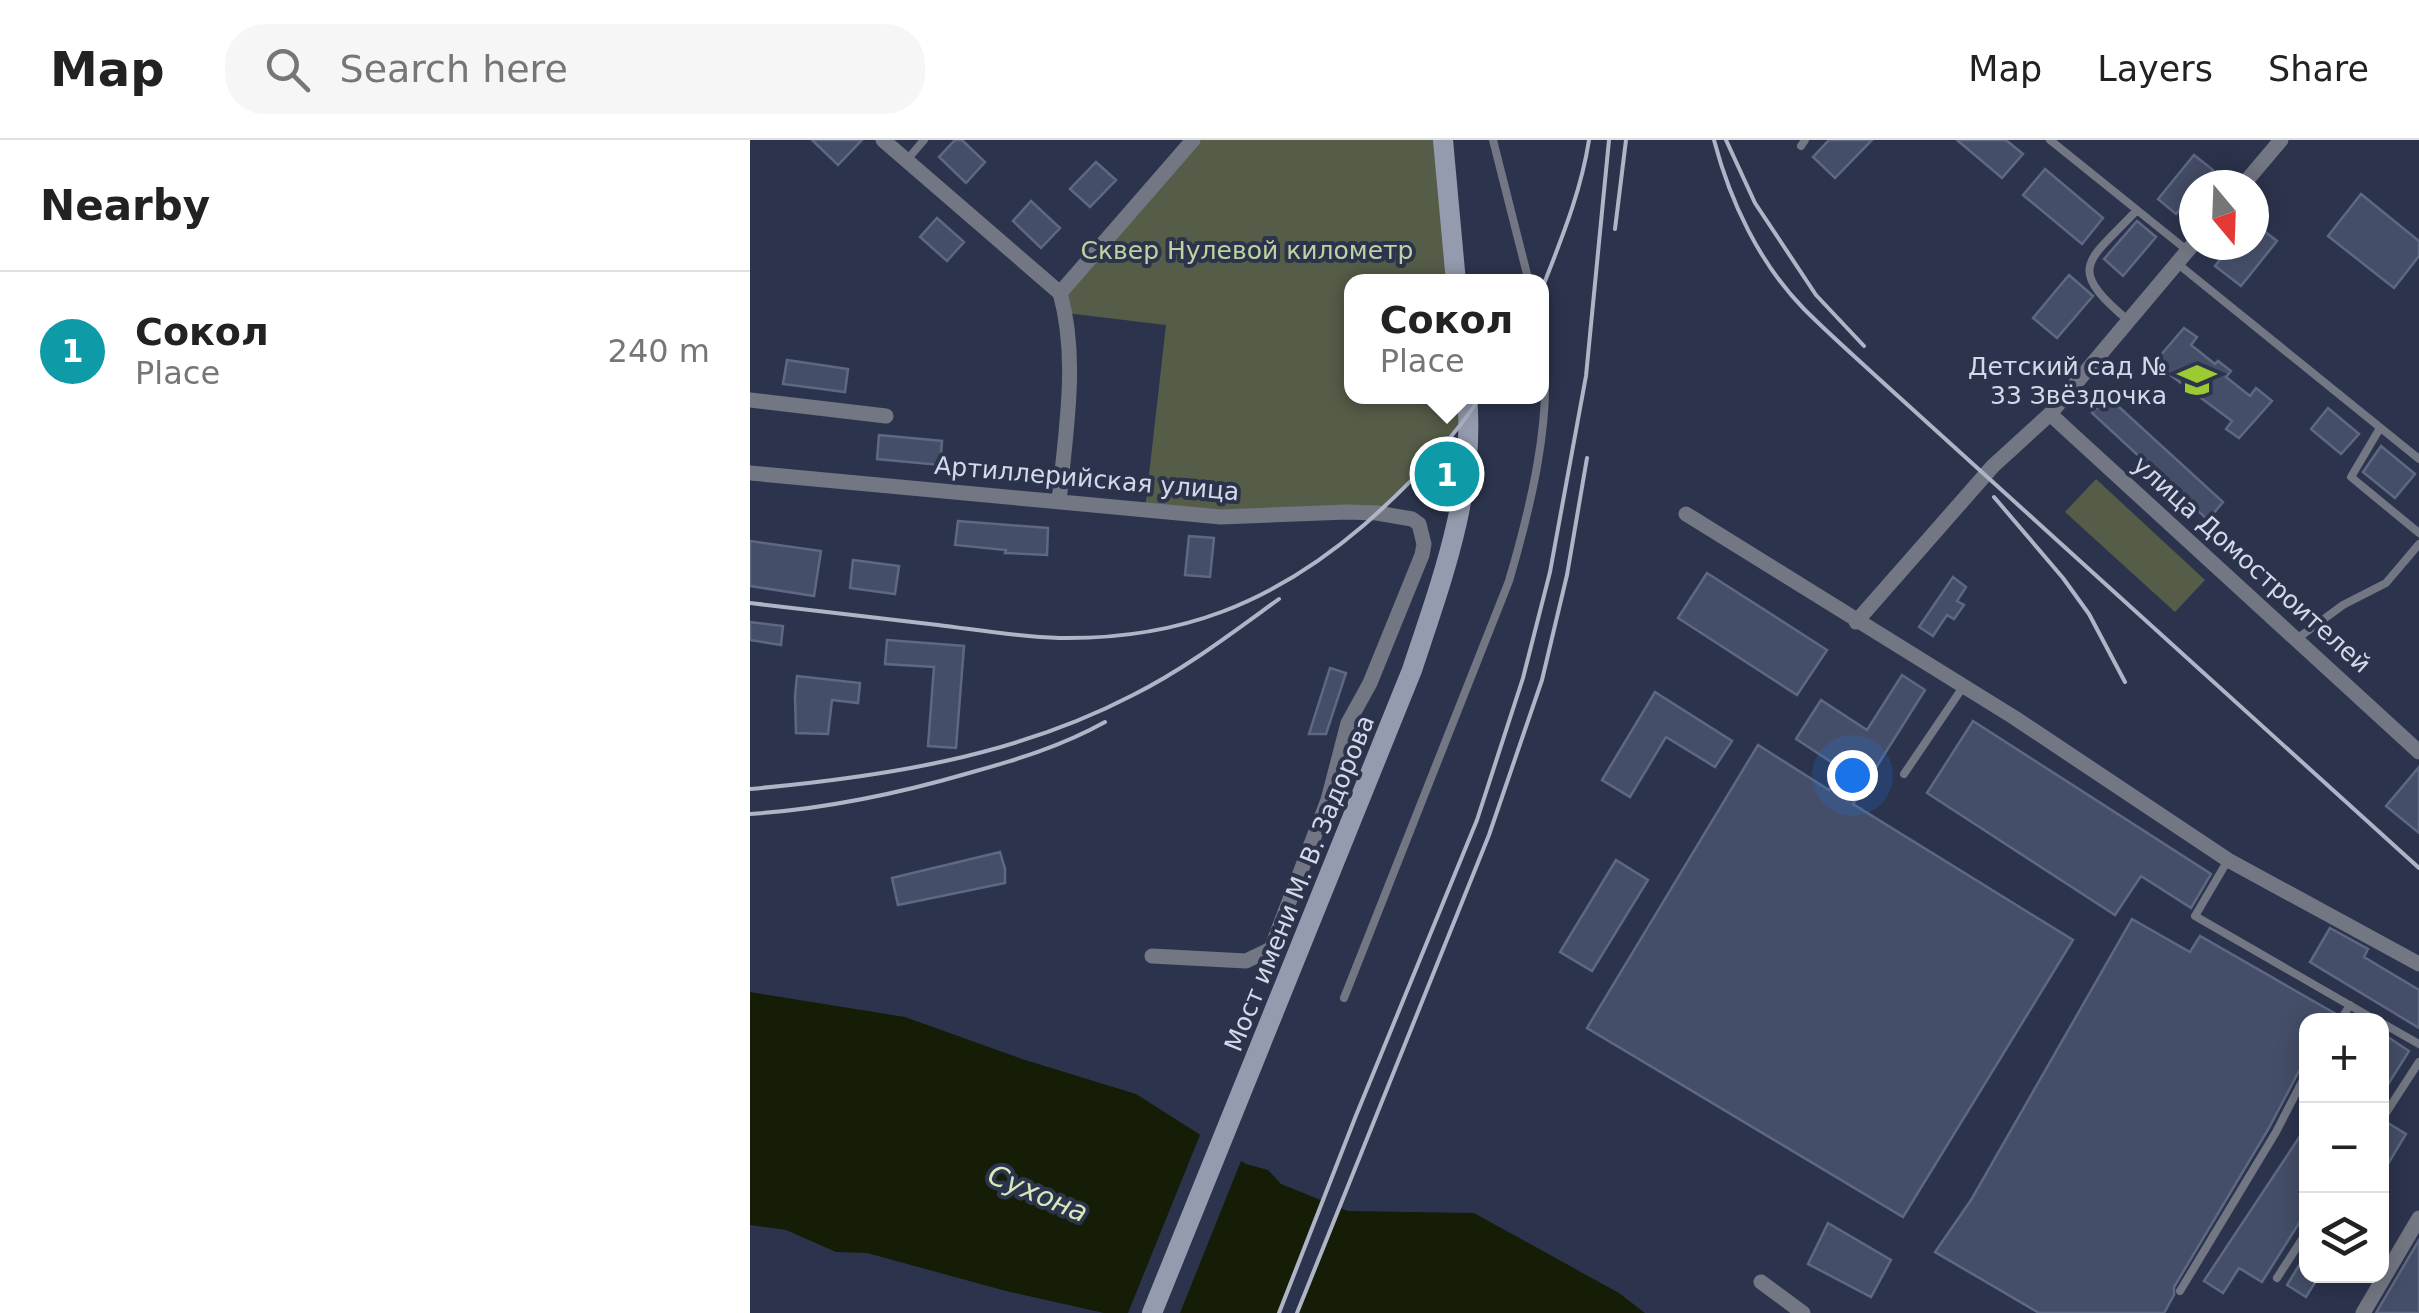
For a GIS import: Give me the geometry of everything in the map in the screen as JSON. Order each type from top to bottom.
[{"type":"main road","points":[[1443,140],[1455,274]]},
{"type":"main road","name":"Мост имени М. В. Задорова","points":[[1152,1313],[1412,670],[1462,503],[1468,404]]},
{"type":"street","points":[[883,140],[1060,294],[1066,314],[1068,389],[1060,502]]},
{"type":"street","points":[[1060,294],[1193,140]]},
{"type":"street","points":[[2256,170],[2281,140]]},
{"type":"street","points":[[1856,622],[1992,466],[2050,414],[2180,260]]},
{"type":"street","points":[[750,400],[886,416]]},
{"type":"street","name":"улица Домостроителей","points":[[2050,414],[2419,752]]},
{"type":"street","name":"Артиллерийская улица","points":[[750,474],[1220,517],[1377,513],[1412,519],[1419,524],[1424,544],[1419,566],[1370,683],[1348,723],[1328,800],[1271,949],[1246,961],[1152,956]]},
{"type":"street","points":[[1686,514],[2015,718],[2228,860],[2419,964]]},
{"type":"street","points":[[2363,1313],[2419,1218]]},
{"type":"street","points":[[1762,1282],[1804,1313]]},
{"type":"lane","points":[[906,161],[924,140]]},
{"type":"lane","points":[[1494,140],[1527,274]]},
{"type":"lane","points":[[2050,140],[2179,247]]},
{"type":"lane","points":[[2129,321],[2102,298],[2088,270],[2092,259],[2137,210]]},
{"type":"lane","points":[[2194,260],[2419,459]]},
{"type":"lane","points":[[1344,998],[1509,581],[1526,526],[1544,404]]},
{"type":"lane","points":[[2380,428],[2351,477],[2419,533]]},
{"type":"lane","points":[[2297,640],[2342,605],[2386,582],[2419,544]]},
{"type":"lane","points":[[1904,774],[1963,687]]},
{"type":"lane","points":[[2228,860],[2195,916],[2364,1013]]},
{"type":"lane","points":[[2345,1013],[2350,1005]]},
{"type":"lane","points":[[2389,1028],[2419,1044]]},
{"type":"lane","points":[[2389,1108],[2419,1062]]},
{"type":"lane","points":[[2180,1291],[2299,1088]]},
{"type":"lane","points":[[2277,1278],[2299,1244]]},
{"type":"green space","name":"Сквер Нулевой километр","points":[[1193,140],[1443,140],[1455,274],[1344,274],[1344,404],[1468,404],[1469,415],[1423,469],[1377,513],[1145,510],[1166,325],[1066,313],[1060,293]]},
{"type":"green space","points":[[2096,479],[2205,580],[2175,612],[2065,512]]},
{"type":"water","name":"Сухона","points":[[750,992],[905,1017],[1136,1094],[1246,1164],[1268,1170],[1281,1184],[1348,1211],[1474,1213],[1619,1293],[1645,1313],[1104,1313],[867,1253],[836,1252],[786,1230],[750,1225]]},
{"type":"pier","points":[[1202,1130],[1243,1156],[1180,1313],[1128,1313]]},
{"type":"pier","points":[[1324,1196],[1340,1202],[1297,1313],[1279,1313]]},
{"type":"building","points":[[812,140],[862,140],[838,165]]},
{"type":"building","points":[[955,140],[962,140],[985,162],[966,183],[939,157]]},
{"type":"building","points":[[1829,140],[1872,140],[1835,178],[1813,157]]},
{"type":"building","points":[[1957,140],[2006,140],[2023,154],[2002,178]]},
{"type":"building","points":[[2194,155],[2213,170],[2182,170]]},
{"type":"building","points":[[1096,162],[1116,180],[1090,207],[1070,189]]},
{"type":"building","points":[[2045,169],[2103,218],[2082,244],[2023,195]]},
{"type":"building","points":[[2179,173],[2179,210],[2176,214],[2158,199]]},
{"type":"building","points":[[2361,194],[2419,241],[2419,256],[2394,288],[2328,236]]},
{"type":"building","points":[[1031,201],[1060,228],[1041,248],[1013,221]]},
{"type":"building","points":[[937,218],[964,242],[947,261],[920,237]]},
{"type":"building","points":[[2137,221],[2156,237],[2123,276],[2104,259]]},
{"type":"building","points":[[2269,235],[2277,241],[2269,251]]},
{"type":"building","points":[[2220,260],[2262,260],[2241,286],[2215,266]]},
{"type":"building","points":[[2069,275],[2093,296],[2057,338],[2033,318]]},
{"type":"building","points":[[2184,328],[2197,337],[2191,345],[2231,371],[2226,377],[2250,396],[2256,388],[2272,401],[2239,438],[2226,429],[2232,421],[2154,363]]},
{"type":"building","points":[[787,360],[848,369],[845,392],[783,384]]},
{"type":"building","points":[[2107,396],[2223,502],[2208,520],[2092,413]]},
{"type":"building","points":[[2328,408],[2359,434],[2341,454],[2311,429]]},
{"type":"building","points":[[879,435],[942,441],[940,465],[877,459]]},
{"type":"building","points":[[2381,446],[2415,474],[2395,498],[2363,472]]},
{"type":"building","points":[[958,521],[1048,528],[1047,555],[955,545]]},
{"type":"building","points":[[1189,536],[1214,538],[1210,577],[1185,575]]},
{"type":"building","points":[[750,541],[821,551],[814,596],[750,586]]},
{"type":"building","points":[[853,560],[899,566],[895,594],[850,588]]},
{"type":"building","points":[[1707,573],[1827,650],[1797,695],[1678,618]]},
{"type":"building","points":[[1953,577],[1966,587],[1957,601],[1964,605],[1954,619],[1947,615],[1933,636],[1919,627]]},
{"type":"building","points":[[750,622],[783,626],[781,645],[750,640]]},
{"type":"building","points":[[887,640],[964,646],[956,748],[928,746],[934,667],[885,664]]},
{"type":"building","points":[[1330,668],[1346,673],[1326,734],[1309,734]]},
{"type":"building","points":[[1902,675],[1925,690],[1853,804],[2073,940],[1903,1217],[1587,1028],[1758,745],[1829,790],[1842,769],[1796,739],[1821,700],[1867,730]]},
{"type":"building","points":[[797,676],[860,683],[858,703],[832,700],[828,734],[796,733]]},
{"type":"building","points":[[1655,692],[1732,741],[1715,767],[1666,737],[1630,797],[1602,780]]},
{"type":"building","points":[[1973,721],[2211,874],[2191,908],[2141,876],[2115,915],[1927,793]]},
{"type":"building","points":[[2419,767],[2419,833],[2386,806]]},
{"type":"building","points":[[1000,852],[1005,883],[898,905],[892,878]]},
{"type":"building","points":[[1616,860],[1648,880],[1592,971],[1560,952]]},
{"type":"building","points":[[2132,919],[2190,952],[2200,936],[2334,1013],[2299,1013],[2299,1071],[2174,1287],[2164,1313],[2039,1313],[1935,1252],[1971,1200]]},
{"type":"building","points":[[2330,928],[2368,949],[2364,957],[2419,990],[2419,1028],[2310,962]]},
{"type":"building","points":[[2389,1038],[2409,1051],[2389,1083]]},
{"type":"building","points":[[2389,1124],[2406,1134],[2389,1162]]},
{"type":"building","points":[[2299,1138],[2299,1223],[2262,1282],[2239,1268],[2223,1293],[2204,1281]]},
{"type":"building","points":[[1828,1223],[1891,1260],[1871,1297],[1808,1264]]},
{"type":"building","points":[[2419,1240],[2419,1313],[2376,1313]]},
{"type":"building","points":[[2299,1265],[2299,1283],[2315,1283],[2306,1297],[2287,1285]]},
{"type":"railway","points":[[1548,274],[1576,197],[1589,140]]},
{"type":"railway","points":[[1279,1313],[1477,820],[1523,678],[1550,572],[1586,376],[1609,140]]},
{"type":"railway","points":[[1615,229],[1626,140]]},
{"type":"railway","points":[[1714,140],[1728,186],[1748,230],[1773,272],[1804,309],[2419,868]]},
{"type":"railway","points":[[1726,140],[1755,203],[1816,295],[1864,346]]},
{"type":"railway","points":[[750,603],[1059,638],[1103,637],[1185,624],[1259,596],[1330,552],[1411,480],[1475,404]]},
{"type":"railway","points":[[1297,1313],[1489,835],[1542,680],[1567,575],[1587,458]]},
{"type":"railway","points":[[1994,497],[2089,614],[2125,682]]},
{"type":"railway","points":[[750,789],[849,778],[946,761],[1042,734],[1152,685],[1279,599]]},
{"type":"railway","points":[[750,814],[833,804],[942,781],[1038,752],[1105,722]]},
{"type":"place","name":"Детский сад № 33 Звёздочка","points":[[2197,380]]},
{"type":"place","name":"Сокол","points":[[1447,474]]}]
